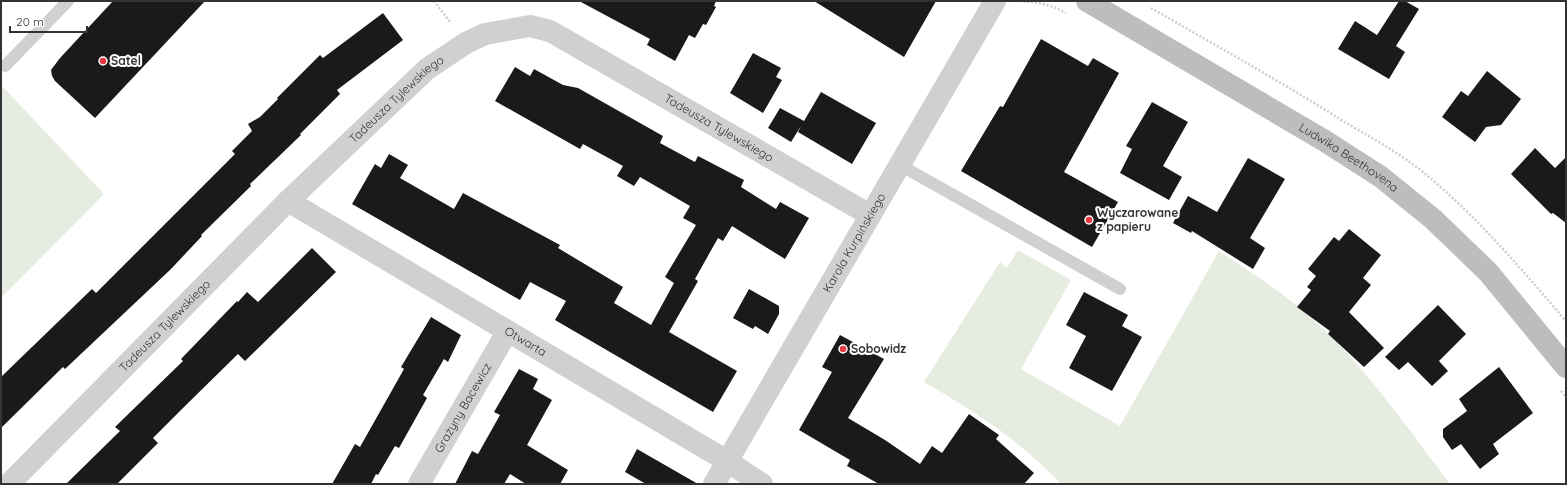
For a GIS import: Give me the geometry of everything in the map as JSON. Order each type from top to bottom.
[{"type":"street","name":"Karola Kurpińskiego","points":[[714,484],[995,1]]},
{"type":"street","name":"Ludwika Beethovena","points":[[1087,1],[1325,141],[1381,177],[1433,219],[1488,272],[1561,376]]},
{"type":"street","name":"Tadeusza Tylewskiego","points":[[9,484],[288,202],[427,69],[466,43],[485,34],[530,26],[550,31],[870,215]]},
{"type":"street","name":"Otwarta","points":[[288,202],[727,461],[762,484]]},
{"type":"street","name":"Grażyny Bacewicz","points":[[419,484],[507,332]]},
{"type":"lane","points":[[5,66],[68,1]]},
{"type":"lane","points":[[900,165],[1120,289]]},
{"type":"path","points":[[434,1],[448,20]]},
{"type":"path","points":[[1017,1],[1037,2],[1054,6],[1067,14]]},
{"type":"path","points":[[1561,376],[1566,397]]},
{"type":"shaded area","points":[[1,85],[104,194],[1,298]]},
{"type":"shaded area","points":[[1018,250],[1071,280],[1021,369],[1120,426],[1219,251],[1286,298],[1308,315],[1328,334],[1383,396],[1450,484],[1061,484],[1046,468],[1013,440],[961,404],[924,382],[1000,262],[1007,268]]},
{"type":"building","name":"Satel","points":[[113,1],[205,1],[95,118],[55,81],[51,70],[60,58]]},
{"type":"building","points":[[579,1],[716,1],[714,6],[716,7],[706,25],[703,24],[695,38],[689,35],[675,61],[647,45],[650,39]]},
{"type":"building","points":[[814,1],[936,1],[904,57]]},
{"type":"building","points":[[1399,1],[1405,1],[1419,9],[1396,46],[1405,52],[1389,79],[1338,49],[1355,21],[1377,35]]},
{"type":"building","points":[[383,13],[403,40],[337,90],[340,94],[300,134],[301,135],[250,184],[251,186],[201,235],[202,236],[171,269],[65,369],[63,367],[1,428],[1,377],[92,289],[96,293],[235,154],[232,151],[252,131],[248,124],[260,117],[320,55],[323,58]]},
{"type":"building","points":[[1041,39],[1088,66],[1093,58],[1119,73],[1064,172],[1118,202],[1092,247],[961,171],[1000,106],[1003,107]]},
{"type":"building","points":[[753,53],[781,68],[776,77],[782,80],[763,113],[730,93]]},
{"type":"building","points":[[515,67],[530,76],[534,69],[563,85],[578,88],[663,136],[660,143],[695,162],[698,156],[744,180],[741,187],[776,209],[780,202],[809,218],[785,259],[732,226],[723,241],[718,238],[695,279],[698,281],[669,332],[737,371],[713,412],[555,320],[566,301],[530,282],[520,300],[352,204],[375,164],[381,168],[389,154],[408,165],[400,178],[454,209],[463,193],[560,245],[558,248],[623,287],[614,303],[651,325],[674,283],[665,277],[696,225],[683,218],[690,206],[640,177],[634,186],[617,176],[623,166],[583,144],[580,149],[495,101]]},
{"type":"building","points":[[1487,71],[1521,99],[1501,125],[1486,127],[1475,142],[1442,117],[1461,91],[1468,96]]},
{"type":"building","points":[[821,92],[876,123],[852,164],[798,132],[801,126],[791,142],[768,128],[780,108],[804,121]]},
{"type":"building","points":[[1152,102],[1188,122],[1163,166],[1182,177],[1169,200],[1120,173],[1132,149],[1126,146]]},
{"type":"building","points":[[1535,148],[1555,168],[1566,157],[1566,223],[1553,213],[1551,214],[1511,174]]},
{"type":"building","points":[[1248,158],[1285,179],[1250,238],[1265,248],[1253,269],[1192,231],[1191,233],[1173,223],[1188,196],[1217,212]]},
{"type":"building","points":[[1349,229],[1381,255],[1363,278],[1371,285],[1349,312],[1384,348],[1364,367],[1328,334],[1330,331],[1297,307],[1311,290],[1307,287],[1316,276],[1308,269],[1334,237],[1339,241]]},
{"type":"building","points":[[312,248],[336,272],[245,361],[238,354],[153,438],[158,443],[117,484],[66,484],[120,431],[115,427],[183,361],[181,359],[237,301],[238,302],[247,292],[258,302]]},
{"type":"building","points":[[749,289],[779,306],[779,314],[768,334],[755,326],[753,329],[733,318]]},
{"type":"building","points":[[1084,292],[1128,315],[1122,326],[1142,337],[1112,391],[1069,368],[1086,336],[1066,325]]},
{"type":"building","points":[[1438,305],[1466,334],[1439,361],[1448,371],[1432,386],[1408,362],[1399,370],[1385,357]]},
{"type":"building","points":[[431,317],[461,335],[448,362],[444,359],[423,395],[427,398],[399,448],[395,446],[371,484],[332,484],[355,444],[360,447],[404,369],[401,367]]},
{"type":"building","points":[[840,335],[884,359],[848,418],[885,440],[920,464],[932,446],[942,453],[969,414],[999,435],[996,439],[1034,473],[1024,484],[879,484],[847,466],[850,460],[799,430],[832,372],[822,367]]},
{"type":"building","points":[[1499,367],[1533,413],[1493,444],[1499,454],[1480,469],[1461,444],[1452,450],[1443,437],[1443,429],[1467,411],[1459,399]]},
{"type":"building","points":[[519,369],[538,379],[533,389],[552,400],[527,445],[568,470],[560,484],[526,484],[510,474],[504,484],[455,484],[472,451],[478,454],[500,415],[494,412]]},
{"type":"building","points":[[637,449],[698,484],[646,484],[625,472]]},
{"type":"place","name":"Satel","points":[[103,61]]},
{"type":"place","name":"Wyczarowane z papieru","points":[[1089,220]]},
{"type":"place","name":"Sobowidz","points":[[843,349]]}]
